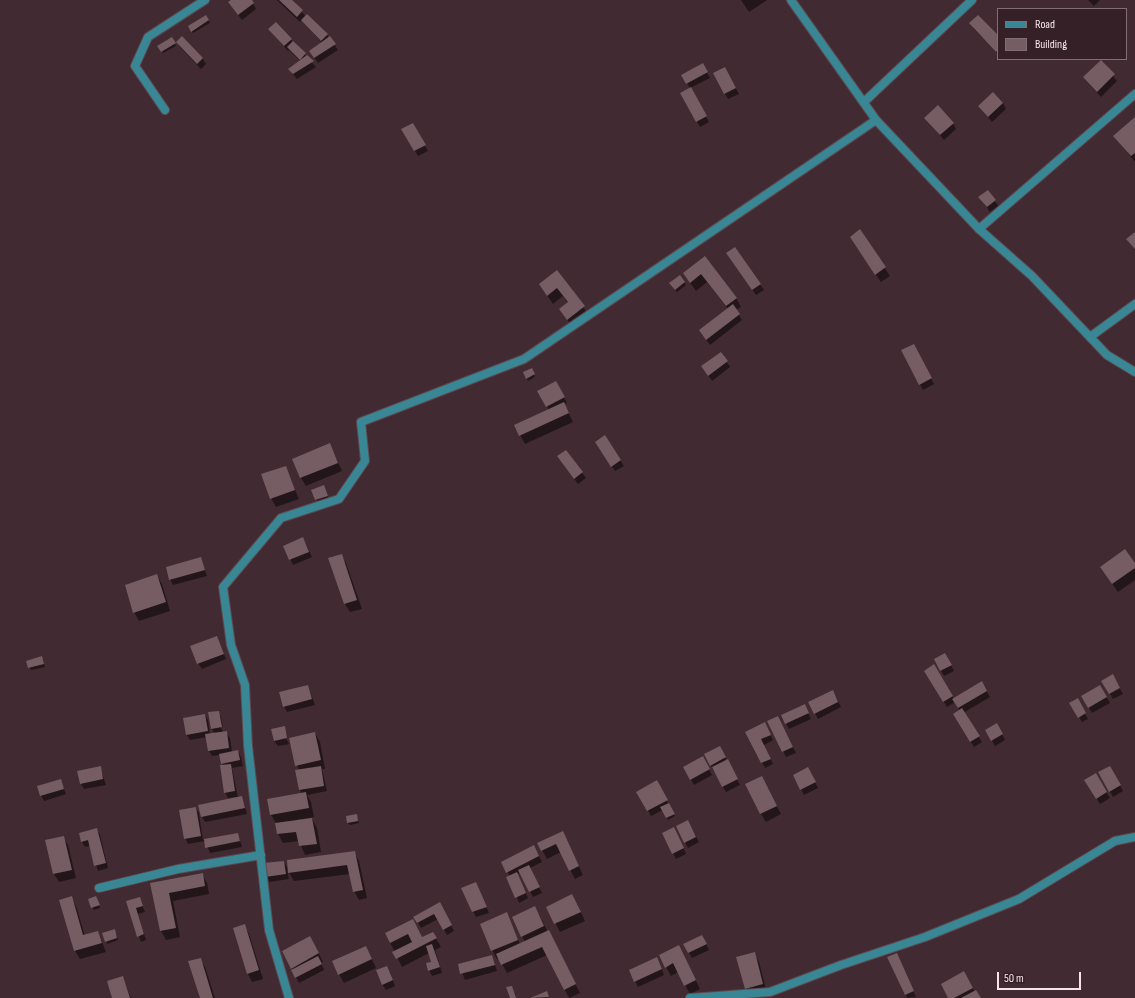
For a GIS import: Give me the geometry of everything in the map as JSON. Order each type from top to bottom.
[{"type":"street","points":[[165,110],[134,66],[148,37],[205,0]]},
{"type":"street","points":[[792,0],[876,120],[979,229],[1032,276],[1107,355],[1135,372]]},
{"type":"street","points":[[864,102],[972,0]]},
{"type":"street","points":[[979,229],[1135,94]]},
{"type":"street","points":[[289,998],[269,930],[248,746],[245,685],[230,645],[223,587],[281,518],[339,498],[364,461],[361,422],[524,358],[876,120]]},
{"type":"street","points":[[1090,337],[1135,304]]},
{"type":"street","points":[[690,998],[770,992],[841,965],[925,937],[1019,899],[1115,841],[1135,837]]},
{"type":"street","points":[[99,888],[178,869],[261,855]]},
{"type":"building","points":[[231,0],[252,0],[254,3],[238,15],[228,2]]},
{"type":"building","points":[[279,0],[292,0],[303,10],[297,17]]},
{"type":"building","points":[[307,14],[328,34],[321,41],[301,20]]},
{"type":"building","points":[[206,15],[209,20],[191,32],[188,26]]},
{"type":"building","points":[[978,15],[997,34],[996,52],[969,23]]},
{"type":"building","points":[[276,22],[292,39],[284,46],[268,29]]},
{"type":"building","points":[[182,36],[203,58],[197,64],[176,42]]},
{"type":"building","points":[[330,36],[336,44],[314,58],[309,51]]},
{"type":"building","points":[[172,37],[176,43],[161,52],[157,46]]},
{"type":"building","points":[[293,41],[306,53],[300,60],[287,47]]},
{"type":"building","points":[[307,55],[314,61],[293,74],[288,69]]},
{"type":"building","points":[[1101,60],[1115,74],[1097,92],[1083,77]]},
{"type":"building","points":[[703,63],[708,72],[686,84],[681,75]]},
{"type":"building","points":[[725,67],[736,88],[724,94],[713,73]]},
{"type":"building","points":[[691,87],[707,116],[696,122],[680,93]]},
{"type":"building","points":[[993,92],[1003,103],[988,117],[978,106]]},
{"type":"building","points":[[938,105],[954,123],[940,135],[924,118]]},
{"type":"building","points":[[1135,117],[1135,153],[1131,156],[1113,136]]},
{"type":"building","points":[[413,123],[426,145],[414,151],[401,129]]},
{"type":"building","points":[[988,190],[996,200],[987,207],[978,197]]},
{"type":"building","points":[[860,229],[886,267],[875,275],[850,237]]},
{"type":"building","points":[[1135,232],[1135,249],[1126,239]]},
{"type":"building","points":[[735,247],[761,284],[752,290],[726,253]]},
{"type":"building","points":[[705,256],[737,298],[726,306],[701,274],[690,283],[683,273]]},
{"type":"building","points":[[557,270],[585,306],[567,320],[559,309],[568,302],[557,288],[547,296],[539,284]]},
{"type":"building","points":[[680,275],[685,282],[675,290],[669,283]]},
{"type":"building","points":[[733,304],[740,314],[706,340],[699,330]]},
{"type":"building","points":[[914,344],[932,378],[919,385],[901,350]]},
{"type":"building","points":[[721,352],[728,361],[708,376],[701,366]]},
{"type":"building","points":[[532,368],[535,374],[526,379],[523,372]]},
{"type":"building","points":[[556,381],[565,397],[546,407],[537,391]]},
{"type":"building","points":[[564,402],[569,413],[519,436],[514,425]]},
{"type":"building","points":[[605,435],[621,460],[611,467],[595,442]]},
{"type":"building","points":[[330,443],[338,463],[300,478],[292,459]]},
{"type":"building","points":[[566,450],[583,472],[574,479],[557,456]]},
{"type":"building","points":[[286,466],[295,490],[270,499],[261,474]]},
{"type":"building","points":[[324,485],[328,496],[315,500],[311,490]]},
{"type":"building","points":[[303,537],[309,552],[289,560],[283,546]]},
{"type":"building","points":[[1125,549],[1135,563],[1135,568],[1112,584],[1100,567]]},
{"type":"building","points":[[342,554],[357,600],[344,604],[328,558]]},
{"type":"building","points":[[201,557],[205,570],[169,580],[166,567]]},
{"type":"building","points":[[157,574],[166,602],[133,613],[125,585]]},
{"type":"building","points":[[217,636],[224,654],[197,664],[190,646]]},
{"type":"building","points":[[945,653],[952,665],[940,671],[934,659]]},
{"type":"building","points":[[42,656],[44,664],[28,668],[26,661]]},
{"type":"building","points":[[934,664],[953,696],[943,702],[924,671]]},
{"type":"building","points":[[1113,674],[1120,688],[1109,694],[1101,681]]},
{"type":"building","points":[[982,681],[987,691],[958,708],[952,699]]},
{"type":"building","points":[[308,685],[312,699],[283,707],[279,692]]},
{"type":"building","points":[[1100,685],[1107,697],[1088,708],[1081,696]]},
{"type":"building","points":[[833,690],[838,702],[814,714],[808,702]]},
{"type":"building","points":[[1078,698],[1086,713],[1078,718],[1069,703]]},
{"type":"building","points":[[805,704],[809,713],[785,724],[781,715]]},
{"type":"building","points":[[962,708],[980,736],[970,742],[953,714]]},
{"type":"building","points":[[219,711],[222,727],[211,729],[208,712]]},
{"type":"building","points":[[205,714],[208,731],[186,735],[183,718]]},
{"type":"building","points":[[778,716],[793,747],[782,752],[767,721]]},
{"type":"building","points":[[765,722],[771,735],[761,739],[771,759],[761,763],[745,732]]},
{"type":"building","points":[[997,723],[1003,734],[991,741],[985,730]]},
{"type":"building","points":[[285,726],[287,738],[274,741],[271,729]]},
{"type":"building","points":[[227,731],[229,748],[208,751],[205,734]]},
{"type":"building","points":[[315,732],[321,760],[295,766],[289,738]]},
{"type":"building","points":[[720,746],[726,757],[710,766],[704,754]]},
{"type":"building","points":[[238,750],[240,760],[221,764],[219,754]]},
{"type":"building","points":[[703,756],[710,769],[690,780],[683,767]]},
{"type":"building","points":[[728,759],[738,779],[722,787],[712,767]]},
{"type":"building","points":[[231,764],[235,791],[224,793],[220,765]]},
{"type":"building","points":[[101,766],[103,779],[80,784],[77,771]]},
{"type":"building","points":[[321,766],[324,786],[299,790],[295,770]]},
{"type":"building","points":[[1110,766],[1121,785],[1109,792],[1098,772]]},
{"type":"building","points":[[808,767],[816,782],[800,790],[793,775]]},
{"type":"building","points":[[1096,773],[1107,792],[1096,799],[1084,780]]},
{"type":"building","points":[[762,776],[777,806],[760,814],[745,784]]},
{"type":"building","points":[[61,779],[64,789],[40,796],[37,786]]},
{"type":"building","points":[[657,780],[668,800],[647,811],[636,792]]},
{"type":"building","points":[[306,792],[309,808],[270,815],[267,799]]},
{"type":"building","points":[[242,796],[245,808],[201,817],[198,805]]},
{"type":"building","points":[[669,803],[675,814],[666,818],[660,807]]},
{"type":"building","points":[[196,807],[201,836],[184,839],[179,810]]},
{"type":"building","points":[[357,814],[358,821],[347,823],[346,816]]},
{"type":"building","points":[[312,818],[317,844],[299,846],[296,832],[277,834],[275,823]]},
{"type":"building","points":[[688,820],[696,837],[684,843],[676,826]]},
{"type":"building","points":[[674,827],[684,848],[672,854],[662,833]]},
{"type":"building","points":[[97,828],[106,863],[94,866],[88,840],[81,842],[79,833]]},
{"type":"building","points":[[563,831],[579,866],[569,871],[556,844],[541,851],[537,843]]},
{"type":"building","points":[[238,833],[240,841],[205,848],[204,839]]},
{"type":"building","points":[[64,836],[72,870],[53,874],[45,840]]},
{"type":"building","points":[[534,845],[539,856],[506,873],[501,862]]},
{"type":"building","points":[[355,851],[363,890],[353,892],[347,865],[288,873],[287,860]]},
{"type":"building","points":[[284,861],[286,874],[265,877],[263,863]]},
{"type":"building","points":[[529,865],[540,887],[529,892],[518,870]]},
{"type":"building","points":[[517,872],[526,893],[515,898],[506,877]]},
{"type":"building","points":[[203,873],[205,886],[169,893],[176,928],[160,931],[150,883]]},
{"type":"building","points":[[476,882],[487,907],[472,912],[461,888]]},
{"type":"building","points":[[572,894],[581,912],[554,924],[546,907]]},
{"type":"building","points":[[72,896],[83,935],[98,931],[102,943],[74,951],[59,900]]},
{"type":"building","points":[[96,896],[100,905],[91,908],[88,899]]},
{"type":"building","points":[[140,897],[143,906],[136,908],[144,934],[137,937],[126,901]]},
{"type":"building","points":[[440,902],[452,925],[443,930],[434,914],[417,923],[413,917]]},
{"type":"building","points":[[535,906],[544,926],[521,937],[512,917]]},
{"type":"building","points":[[507,912],[518,940],[491,951],[480,924]]},
{"type":"building","points":[[413,919],[422,937],[433,932],[437,938],[396,959],[392,952],[412,942],[408,934],[390,943],[385,933]]},
{"type":"building","points":[[245,924],[259,970],[247,974],[233,928]]},
{"type":"building","points":[[115,929],[117,938],[105,942],[102,933]]},
{"type":"building","points":[[549,930],[576,984],[564,990],[542,947],[501,965],[496,954]]},
{"type":"building","points":[[702,935],[707,944],[688,953],[683,944]]},
{"type":"building","points":[[310,936],[319,953],[291,969],[282,951]]},
{"type":"building","points":[[432,944],[440,967],[428,971],[426,963],[431,962],[426,946]]},
{"type":"building","points":[[679,945],[696,980],[684,986],[673,963],[665,968],[659,955]]},
{"type":"building","points":[[366,946],[372,959],[338,975],[332,961]]},
{"type":"building","points":[[755,952],[763,984],[745,989],[736,957]]},
{"type":"building","points":[[897,953],[914,991],[905,995],[887,957]]},
{"type":"building","points":[[492,955],[495,965],[460,974],[458,964]]},
{"type":"building","points":[[318,956],[322,964],[295,978],[291,970]]},
{"type":"building","points":[[657,957],[662,969],[634,982],[629,970]]},
{"type":"building","points":[[201,958],[213,998],[200,998],[188,961]]},
{"type":"building","points":[[387,966],[393,980],[382,985],[376,970]]},
{"type":"building","points":[[964,971],[973,988],[954,998],[948,998],[941,984]]},
{"type":"building","points":[[123,976],[130,998],[112,998],[107,981]]},
{"type":"building","points":[[512,986],[516,998],[510,998],[506,987]]},
{"type":"building","points":[[976,990],[981,998],[961,998]]},
{"type":"building","points":[[547,991],[549,997],[530,998]]}]
